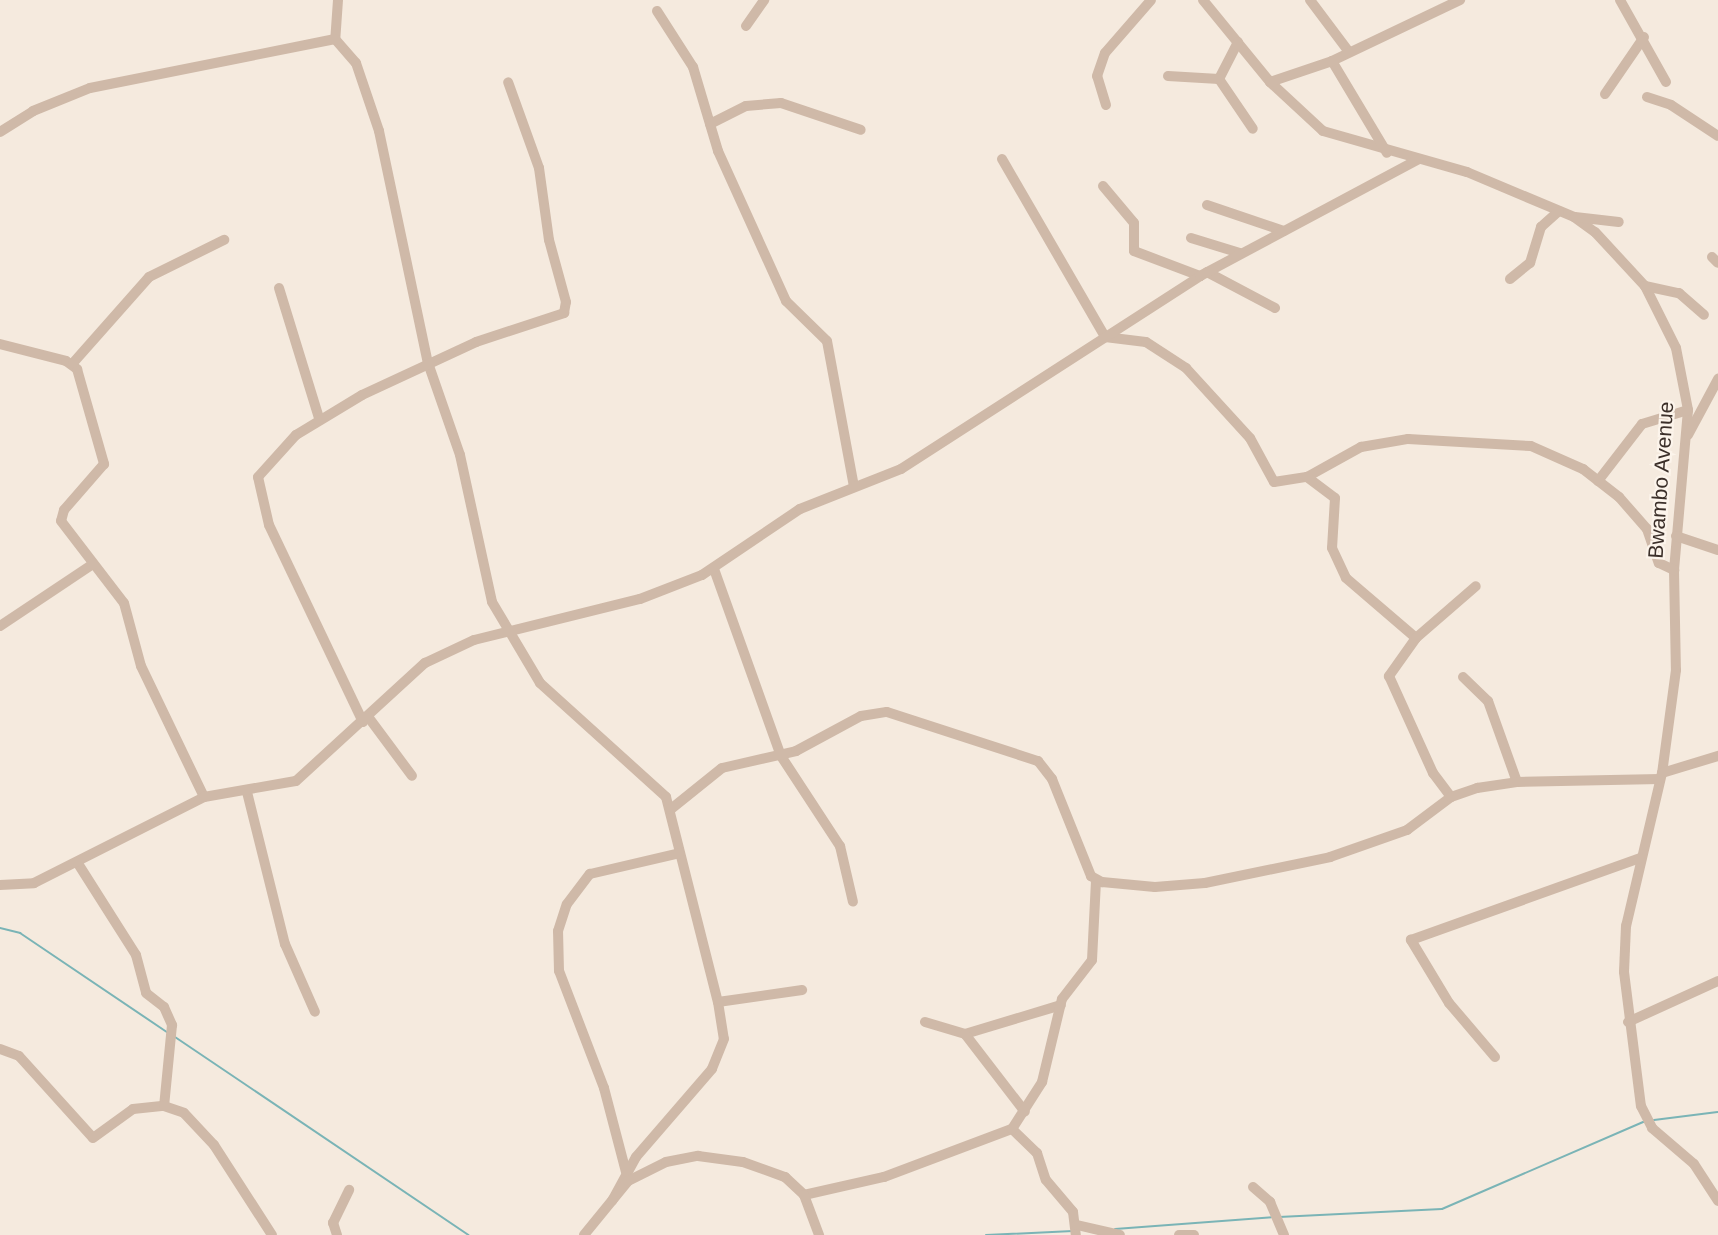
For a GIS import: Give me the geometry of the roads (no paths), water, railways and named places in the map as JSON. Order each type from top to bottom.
[{"type":"street","points":[[338,0],[335,39],[356,63],[379,131],[428,363],[460,455],[492,602],[504,629],[540,682],[590,733],[661,792],[671,808],[680,853],[718,1002],[723,1039],[712,1070],[626,1172],[612,1201]]},
{"type":"street","points":[[746,26],[764,0]]},
{"type":"street","points":[[1106,105],[1097,76],[1105,53],[1151,0]]},
{"type":"street","name":"Bwambo Avenue","points":[[1203,0],[1270,82],[1323,131],[1387,153],[1467,172],[1574,218],[1612,247],[1645,286],[1680,358],[1688,410],[1674,570],[1676,670],[1661,776],[1640,858],[1626,926],[1628,1022],[1645,1114],[1652,1128],[1694,1164],[1718,1201]]},
{"type":"street","points":[[1310,0],[1349,52]]},
{"type":"street","points":[[1620,0],[1644,37],[1666,82]]},
{"type":"street","points":[[1270,82],[1332,61],[1453,1]]},
{"type":"street","points":[[657,11],[693,67],[710,124],[786,301],[827,341],[854,486]]},
{"type":"street","points":[[1605,94],[1644,37]]},
{"type":"street","points":[[0,132],[33,111],[90,88],[335,39]]},
{"type":"street","points":[[1219,79],[1238,42]]},
{"type":"street","points":[[1332,61],[1387,153]]},
{"type":"street","points":[[1168,76],[1219,79]]},
{"type":"street","points":[[1219,79],[1253,129]]},
{"type":"street","points":[[412,776],[366,720],[303,601],[258,490],[258,477],[278,450],[319,418],[428,363],[565,310],[537,159],[508,82]]},
{"type":"street","points":[[1647,97],[1671,105],[1718,136]]},
{"type":"street","points":[[710,124],[747,106],[781,103],[861,130]]},
{"type":"street","points":[[1002,159],[1105,337]]},
{"type":"street","points":[[0,885],[34,884],[204,797],[247,792],[296,782],[366,720],[425,663],[504,629],[640,599],[714,569],[800,509],[901,469],[1204,274],[1419,159]]},
{"type":"street","points":[[1103,186],[1134,223],[1134,252],[1204,274],[1275,308]]},
{"type":"street","points":[[1207,205],[1284,231]]},
{"type":"street","points":[[1510,279],[1530,263],[1541,227],[1559,211]]},
{"type":"street","points":[[1574,218],[1619,222]]},
{"type":"street","points":[[1191,238],[1240,254]]},
{"type":"street","points":[[73,363],[149,277],[224,240]]},
{"type":"street","points":[[1645,286],[1679,293],[1704,315]]},
{"type":"street","points":[[279,288],[319,418]]},
{"type":"street","points":[[1105,337],[1146,342],[1186,368],[1251,438],[1274,482],[1307,477],[1361,447],[1431,437],[1531,446],[1568,460],[1598,481],[1647,529],[1659,563],[1674,570]]},
{"type":"street","points":[[0,344],[73,363]]},
{"type":"street","points":[[73,363],[104,464],[60,515],[93,564],[124,603],[141,666],[204,797]]},
{"type":"street","points":[[1687,438],[1718,379]]},
{"type":"street","points":[[1598,481],[1642,424],[1688,410]]},
{"type":"street","points":[[1307,477],[1338,505],[1332,548],[1346,578],[1416,638]]},
{"type":"street","points":[[1676,536],[1718,550]]},
{"type":"street","points":[[0,626],[93,564]]},
{"type":"street","points":[[714,569],[781,756],[840,846],[853,902]]},
{"type":"street","points":[[1451,797],[1433,773],[1389,676],[1416,638],[1476,586]]},
{"type":"street","points":[[1463,677],[1488,702],[1517,782]]},
{"type":"street","points":[[671,808],[722,768],[750,757],[781,756],[876,712],[1031,758],[1052,779],[1096,880],[1092,960],[1060,1005],[1042,1082],[1025,1112],[1012,1129],[884,1177],[804,1195]]},
{"type":"street","points":[[1096,880],[1155,887],[1205,883],[1330,857],[1407,830],[1451,797],[1517,782],[1661,776],[1718,756]]},
{"type":"street","points":[[247,792],[285,944],[315,1012]]},
{"type":"street","points":[[626,1172],[604,1089],[559,971],[558,931],[567,904],[590,874],[680,853]]},
{"type":"street","points":[[1495,1057],[1449,1003],[1411,940],[1640,858]]},
{"type":"street","points":[[77,862],[136,955],[146,993],[164,1007],[172,1025],[164,1106]]},
{"type":"street","points":[[1628,1022],[1718,981]]},
{"type":"street","points":[[718,1002],[802,990]]},
{"type":"street","points":[[925,1022],[965,1034],[1060,1005]]},
{"type":"street","points":[[965,1034],[1025,1112]]},
{"type":"street","points":[[0,1049],[19,1056],[93,1138],[133,1109],[164,1106],[184,1113],[202,1130],[272,1235]]},
{"type":"street","points":[[1012,1129],[1041,1158],[1046,1180],[1070,1207],[1076,1230],[1120,1235]]},
{"type":"street","points":[[584,1235],[628,1181],[650,1168],[698,1156],[772,1170],[804,1195],[819,1235]]},
{"type":"street","points":[[1253,1187],[1268,1198],[1284,1235]]},
{"type":"street","points":[[337,1235],[333,1223],[349,1190]]},
{"type":"street","points":[[1179,1235],[1194,1235]]},
{"type":"waterway","points":[[0,928],[20,933],[167,1032]]},
{"type":"waterway","points":[[175,1037],[469,1235]]},
{"type":"waterway","points":[[1654,1120],[1718,1112]]},
{"type":"waterway","points":[[1279,1217],[1442,1209],[1645,1121]]},
{"type":"waterway","points":[[1115,1229],[1274,1217]]},
{"type":"waterway","points":[[986,1235],[1073,1231]]}]
